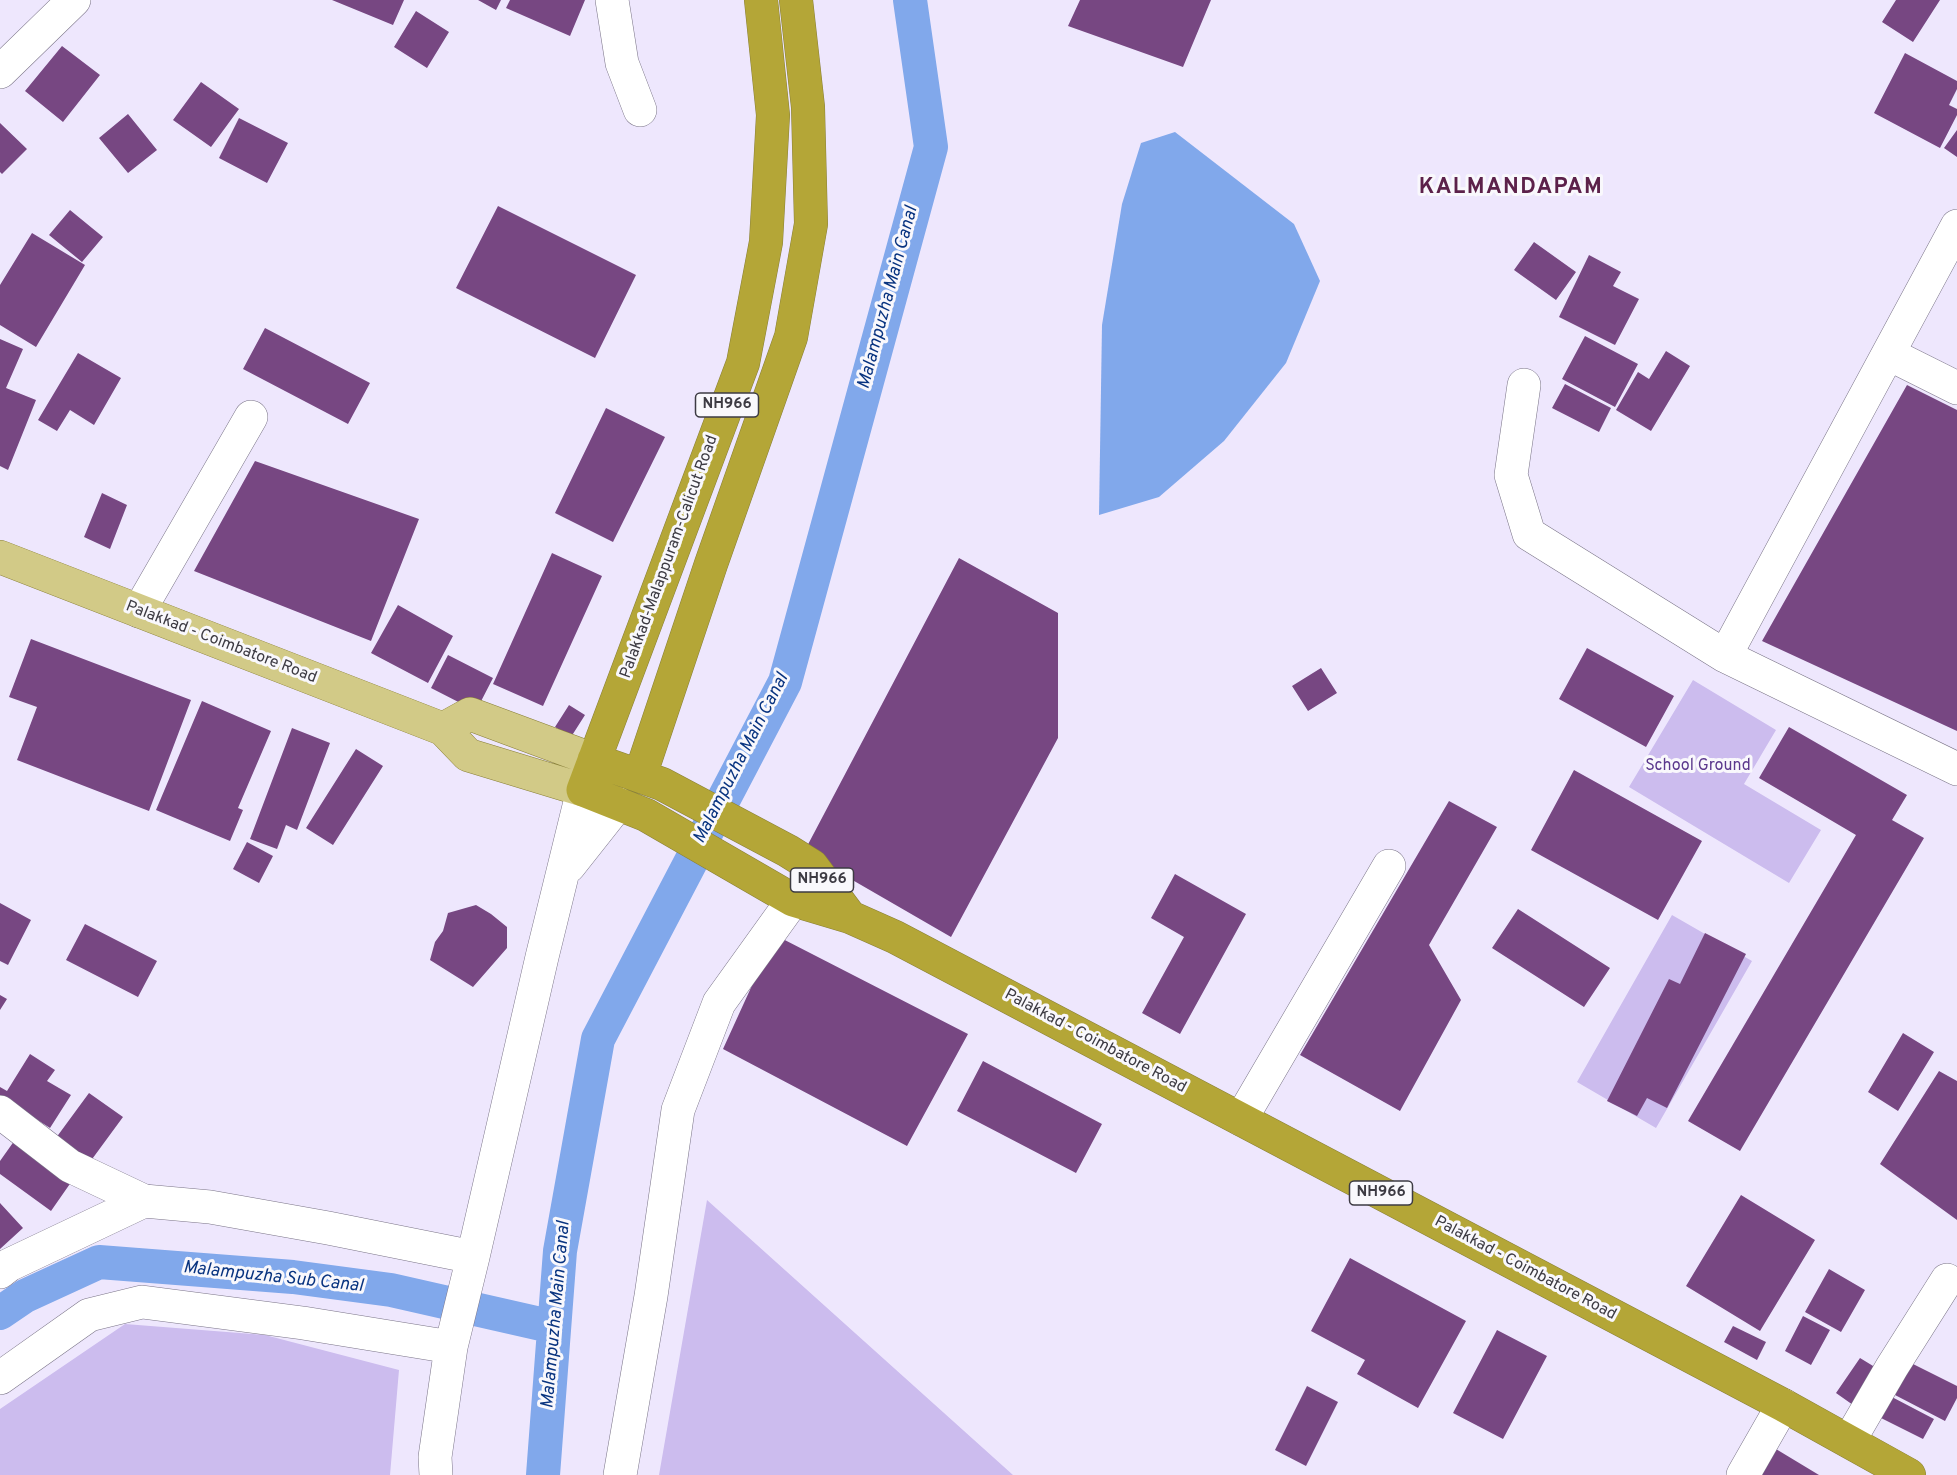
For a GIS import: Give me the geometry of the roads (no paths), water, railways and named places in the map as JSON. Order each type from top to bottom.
[{"type":"highway","name":"Palakkad-Malappuram-Calicut Road","points":[[589,775],[743,363],[766,242],[773,115],[761,0]]},
{"type":"highway","name":"NH966","points":[[651,780],[711,564],[791,337],[810,224],[808,107],[796,0]]},
{"type":"highway","points":[[760,278],[800,280]]},
{"type":"highway","name":"Palakkad - Coimbatore Road","points":[[589,775],[651,780],[788,851],[812,866],[850,917]]},
{"type":"highway","name":"Palakkad - Coimbatore Road","points":[[589,775],[632,809],[782,893],[850,917],[894,938],[1241,1119],[1910,1475]]},
{"type":"main road","name":"Palakkad - Coimbatore Road","points":[[0,557],[443,729],[468,755],[589,775]]},
{"type":"street","points":[[0,72],[74,0]]},
{"type":"street","points":[[612,0],[622,63],[640,110]]},
{"type":"street","points":[[1725,656],[1957,226]]},
{"type":"street","points":[[1889,354],[1957,388]]},
{"type":"street","points":[[1524,385],[1511,474],[1529,534],[1725,656],[1957,769]]},
{"type":"street","points":[[139,611],[251,417]]},
{"type":"street","points":[[436,1475],[435,1456],[451,1347],[562,874],[589,775]]},
{"type":"street","points":[[562,874],[632,809]]},
{"type":"street","points":[[1241,1119],[1389,866]]},
{"type":"street","points":[[620,1475],[651,1296],[678,1110],[719,1004],[782,893]]},
{"type":"street","points":[[0,1112],[70,1167],[144,1201],[210,1207],[473,1257]]},
{"type":"street","points":[[0,1272],[9,1265],[144,1201]]},
{"type":"street","points":[[1849,1441],[1947,1280]]},
{"type":"street","points":[[0,1378],[89,1315],[142,1302],[303,1323],[451,1347]]},
{"type":"street","points":[[1743,1475],[1783,1406]]},
{"type":"water","points":[[1175,132],[1294,224],[1320,281],[1286,363],[1224,441],[1159,497],[1099,515],[1102,325],[1122,204],[1141,143]]},
{"type":"waterway","name":"Malampuzha Main Canal","points":[[543,1475],[560,1251],[598,1039],[785,682],[931,147],[910,0]]},
{"type":"waterway","name":"Malampuzha Sub Canal","points":[[0,1313],[25,1296],[99,1262],[293,1277],[391,1290],[554,1327]]},
{"type":"district","name":"KALMANDAPAM","points":[[1511,189]]},
{"type":"park label","name":"School Ground","points":[[1698,767]]}]
